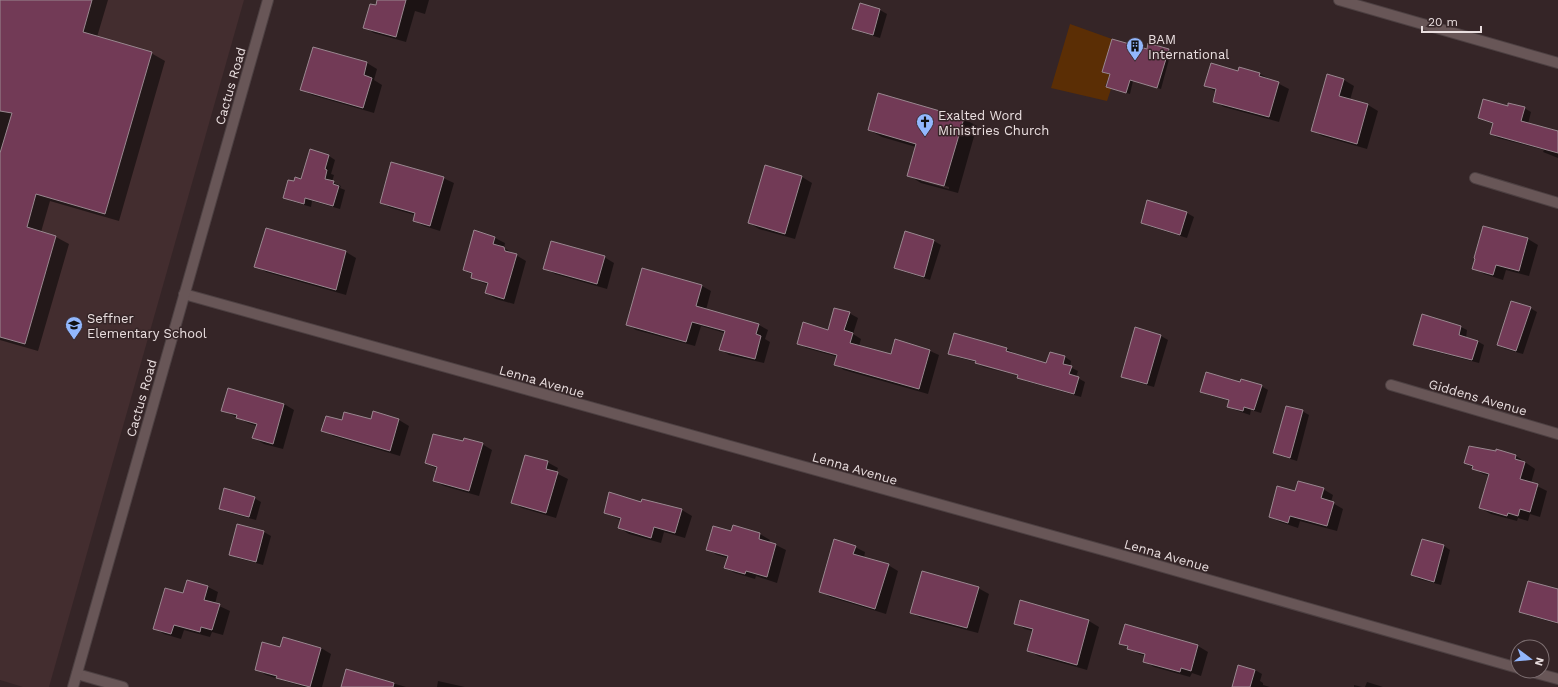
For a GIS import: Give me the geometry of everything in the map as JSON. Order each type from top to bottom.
[{"type":"street","name":"Cactus Road","points":[[73,687],[268,0]]},
{"type":"street","points":[[1339,0],[1558,63]]},
{"type":"street","points":[[1475,178],[1558,203]]},
{"type":"street","name":"Lenna Avenue","points":[[184,294],[1106,551],[1510,666]]},
{"type":"street","name":"Giddens Avenue","points":[[1391,385],[1558,434]]},
{"type":"street","points":[[76,674],[123,687]]},
{"type":"shaded area","name":"Seffner Elementary School","points":[[0,0],[244,0],[49,687],[23,687],[0,680]]},
{"type":"shaded area","points":[[1070,24],[1112,39],[1102,72],[1110,74],[1105,86],[1111,89],[1107,101],[1051,88]]},
{"type":"building","points":[[0,0],[92,0],[83,32],[152,52],[105,214],[36,194],[27,227],[56,236],[25,344],[0,337],[0,153],[12,113],[0,111]]},
{"type":"building","points":[[377,0],[406,0],[396,37],[363,28],[370,4],[376,5]]},
{"type":"building","points":[[860,3],[880,9],[873,35],[852,29]]},
{"type":"building","name":"BAM International","points":[[1112,39],[1147,49],[1148,43],[1169,49],[1157,88],[1130,80],[1126,93],[1106,87],[1110,74],[1102,72]]},
{"type":"building","points":[[313,47],[367,62],[364,75],[372,78],[363,108],[300,90]]},
{"type":"building","points":[[1211,63],[1238,71],[1239,67],[1260,73],[1259,76],[1279,82],[1269,117],[1213,102],[1216,89],[1204,86]]},
{"type":"building","points":[[1327,74],[1344,79],[1339,96],[1368,104],[1357,144],[1311,131]]},
{"type":"building","name":"Exalted Word Ministries Church","points":[[878,93],[964,118],[944,186],[907,176],[916,144],[868,130]]},
{"type":"building","points":[[1483,99],[1508,106],[1508,103],[1525,107],[1521,121],[1558,131],[1558,153],[1490,134],[1493,123],[1478,118]]},
{"type":"building","points":[[310,149],[329,155],[325,169],[327,170],[325,179],[334,181],[333,184],[339,186],[333,206],[305,198],[304,204],[283,198],[288,180],[294,181],[295,177],[301,179]]},
{"type":"building","points":[[391,162],[444,177],[430,226],[413,221],[415,213],[380,203]]},
{"type":"building","points":[[765,165],[802,176],[785,234],[748,223]]},
{"type":"building","points":[[1147,200],[1187,212],[1180,235],[1141,223]]},
{"type":"building","points":[[1483,226],[1528,238],[1519,271],[1496,265],[1493,275],[1472,269]]},
{"type":"building","points":[[266,228],[346,251],[336,290],[254,267]]},
{"type":"building","points":[[474,230],[495,237],[493,244],[504,247],[505,251],[517,254],[504,299],[485,293],[488,283],[471,278],[472,273],[463,270]]},
{"type":"building","points":[[905,231],[934,240],[924,277],[894,268]]},
{"type":"building","points":[[551,241],[605,256],[597,284],[543,269]]},
{"type":"building","points":[[642,268],[702,285],[696,306],[759,324],[756,334],[761,336],[755,359],[719,350],[725,331],[692,322],[686,342],[626,325]]},
{"type":"building","points":[[1511,301],[1531,307],[1516,351],[1497,345]]},
{"type":"building","points":[[834,308],[850,312],[844,330],[853,333],[850,343],[891,354],[895,339],[930,350],[919,389],[834,365],[837,355],[797,344],[803,322],[828,330]]},
{"type":"building","points":[[1422,314],[1461,326],[1459,335],[1478,341],[1472,360],[1413,345]]},
{"type":"building","points":[[1135,327],[1161,335],[1147,384],[1121,377]]},
{"type":"building","points":[[954,333],[1007,348],[1006,351],[1046,363],[1050,352],[1065,356],[1063,364],[1072,366],[1069,374],[1079,377],[1074,394],[1017,378],[1018,375],[975,363],[976,361],[948,354]]},
{"type":"building","points":[[1206,372],[1240,382],[1241,379],[1262,385],[1254,410],[1244,407],[1243,411],[1227,407],[1229,400],[1200,392]]},
{"type":"building","points":[[228,388],[284,404],[273,444],[252,438],[257,424],[236,418],[237,415],[221,411]]},
{"type":"building","points":[[1286,406],[1303,410],[1290,458],[1273,453]]},
{"type":"building","points":[[373,411],[399,419],[390,451],[321,431],[326,416],[342,420],[344,412],[371,419]]},
{"type":"building","points":[[433,434],[463,441],[464,438],[483,443],[469,491],[433,481],[437,467],[425,463]]},
{"type":"building","points":[[1469,446],[1496,451],[1496,449],[1516,455],[1515,459],[1525,462],[1520,479],[1538,484],[1530,512],[1520,509],[1518,516],[1508,513],[1507,516],[1479,508],[1489,474],[1472,469],[1473,466],[1464,463]]},
{"type":"building","points":[[525,455],[548,461],[546,469],[558,472],[546,513],[511,503]]},
{"type":"building","points":[[1298,481],[1324,488],[1321,498],[1334,502],[1327,526],[1290,516],[1288,523],[1269,517],[1277,486],[1295,491]]},
{"type":"building","points":[[224,488],[255,497],[249,517],[219,509]]},
{"type":"building","points":[[609,492],[641,502],[642,499],[682,509],[675,533],[654,527],[651,538],[618,528],[621,518],[604,513]]},
{"type":"building","points":[[237,524],[264,531],[256,562],[229,555]]},
{"type":"building","points":[[733,525],[760,533],[759,539],[776,544],[767,577],[746,571],[745,574],[724,568],[728,556],[706,550],[713,526],[731,531]]},
{"type":"building","points":[[834,539],[856,546],[853,554],[889,564],[875,609],[819,592]]},
{"type":"building","points":[[1422,539],[1444,545],[1434,582],[1411,575]]},
{"type":"building","points":[[922,571],[979,587],[967,628],[910,613]]},
{"type":"building","points":[[187,580],[208,586],[204,600],[220,604],[212,630],[201,627],[200,632],[174,625],[171,634],[153,629],[165,588],[183,593]]},
{"type":"building","points":[[1528,581],[1558,589],[1558,623],[1519,612]]},
{"type":"building","points":[[1020,600],[1089,620],[1077,665],[1027,651],[1033,629],[1014,624]]},
{"type":"building","points":[[1125,624],[1198,645],[1191,671],[1181,668],[1180,672],[1143,662],[1145,654],[1127,649],[1128,646],[1119,644]]},
{"type":"building","points":[[283,637],[321,648],[310,687],[276,678],[277,676],[255,670],[262,642],[280,647]]},
{"type":"building","points":[[1238,665],[1255,670],[1250,687],[1232,687]]},
{"type":"building","points":[[346,669],[394,683],[393,687],[341,687]]},
{"type":"place","name":"BAM International","points":[[1135,61]]},
{"type":"place","name":"Exalted Word Ministries Church","points":[[925,137]]},
{"type":"place","name":"Seffner Elementary School","points":[[74,340]]}]
